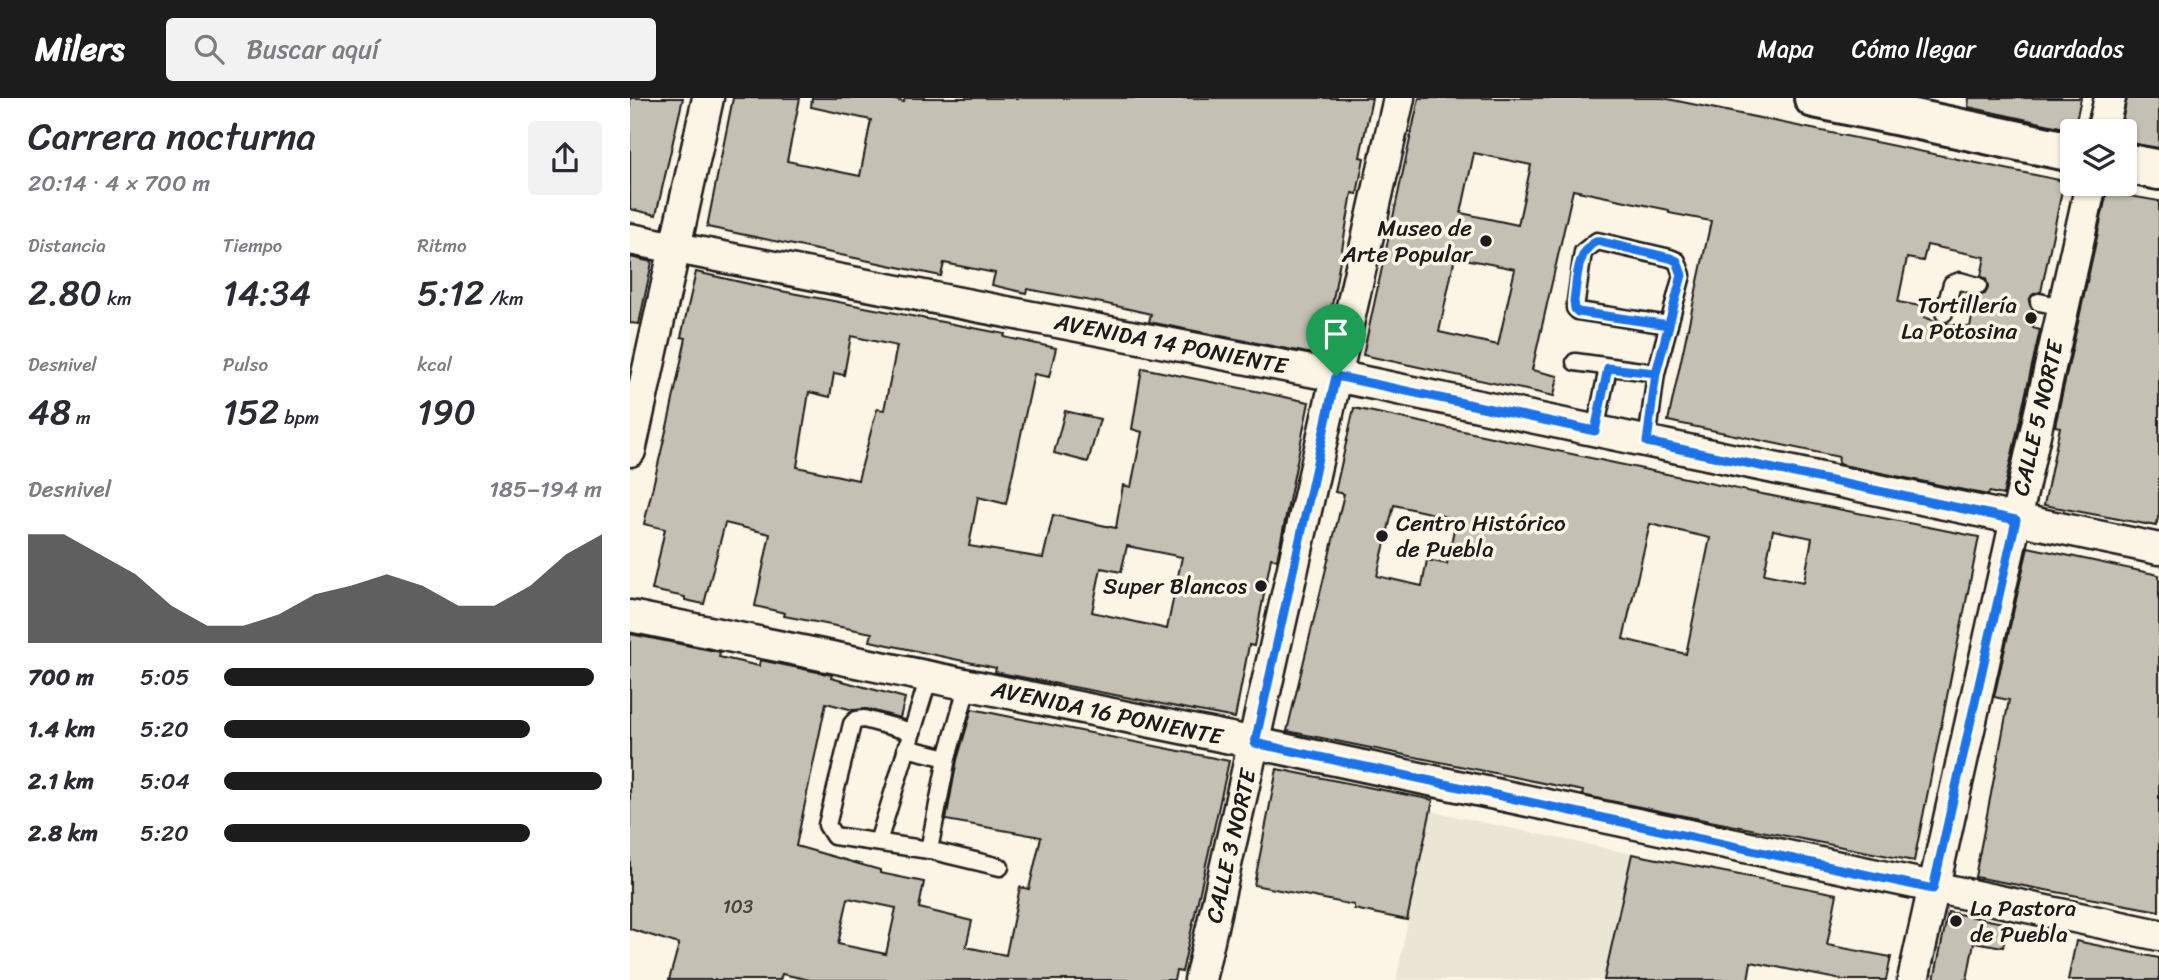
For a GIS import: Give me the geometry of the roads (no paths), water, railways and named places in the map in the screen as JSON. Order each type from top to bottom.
[{"type":"main road","points":[[1814,98],[2060,149]]},
{"type":"main road","points":[[2137,166],[2159,170]]},
{"type":"street","points":[[630,451],[708,98]]},
{"type":"street","name":"CALLE 3 NORTE","points":[[1200,980],[1399,98]]},
{"type":"street","points":[[2105,119],[2110,98]]},
{"type":"street","name":"CALLE 5 NORTE","points":[[1913,980],[2016,520],[2051,305],[2087,196]]},
{"type":"street","name":"AVENIDA 14 PONIENTE","points":[[630,239],[1336,376],[2159,549]]},
{"type":"street","name":"AVENIDA 16 PONIENTE","points":[[630,616],[1255,743],[2159,935]]},
{"type":"lane","points":[[1647,442],[1656,373],[1669,325],[1682,275],[1677,261],[1597,241],[1589,245],[1583,252],[1574,301],[1578,312],[1669,325]]},
{"type":"lane","points":[[1944,313],[1952,284],[1960,281],[1979,286]]},
{"type":"lane","points":[[1575,362],[1656,373]]},
{"type":"lane","points":[[1595,431],[1608,368]]},
{"type":"lane","points":[[878,842],[929,677]]},
{"type":"lane","points":[[929,850],[947,758],[968,684]]},
{"type":"lane","points":[[912,732],[864,719],[856,720],[852,724],[827,825],[834,836],[929,850],[1000,867]]},
{"type":"lane","points":[[906,748],[947,758]]},
{"type":"place","name":"Museo de Arte Popular","points":[[1486,241]]},
{"type":"place","name":"Tortillería La Potosina","points":[[2031,318]]},
{"type":"place","name":"Centro Histórico de Puebla","points":[[1382,536]]},
{"type":"place","name":"Super Blancos","points":[[1261,586]]},
{"type":"place","name":"La Pastora de Puebla","points":[[1956,921]]}]
